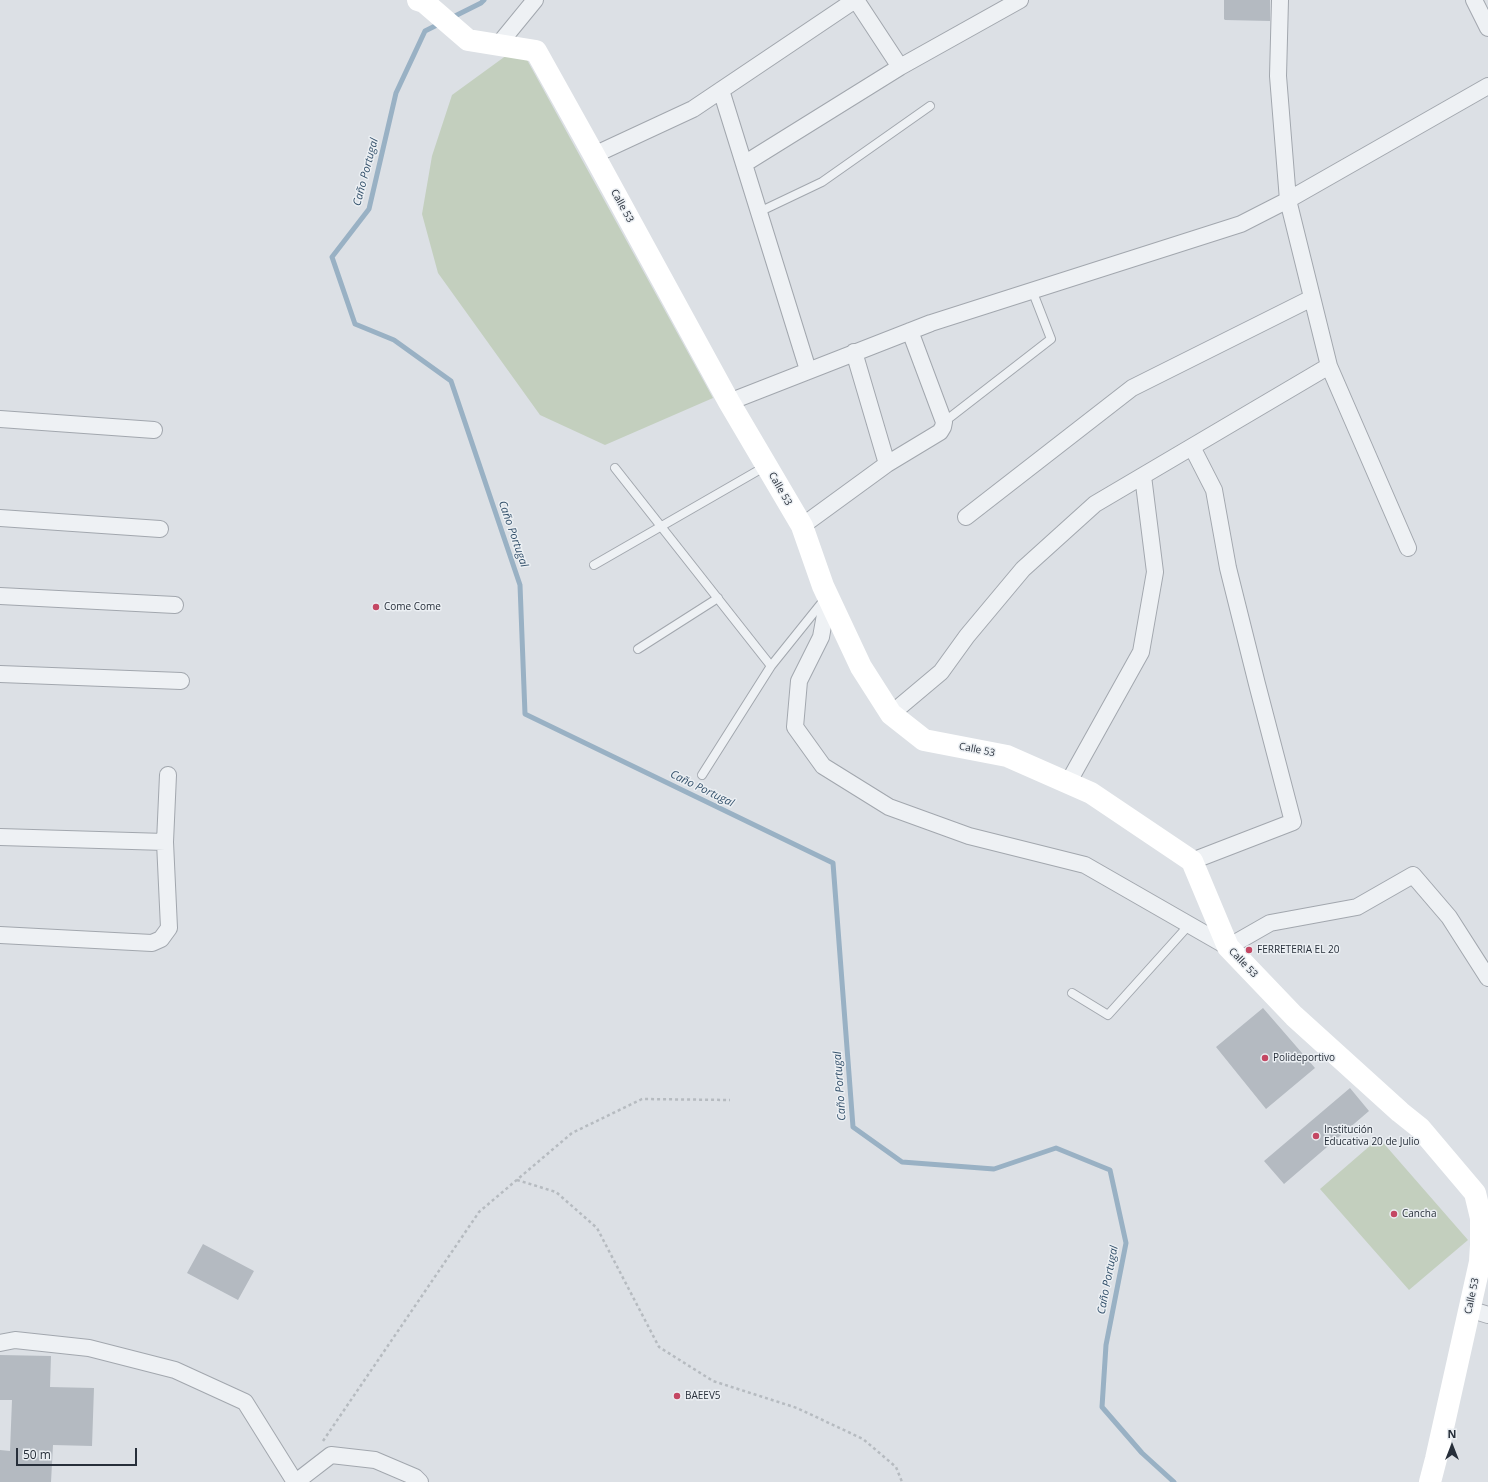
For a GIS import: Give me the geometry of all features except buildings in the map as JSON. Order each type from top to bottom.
[{"type":"street","name":"Calle 53","points":[[418,0],[424,2],[468,40],[536,51],[729,402],[802,526],[828,597],[861,667],[891,714],[924,740],[1007,756],[1091,793],[1192,861],[1228,947],[1294,1016],[1400,1112],[1420,1128],[1475,1193],[1485,1245],[1480,1262],[1479,1312],[1430,1482]]},
{"type":"street","points":[[499,44],[535,0]]},
{"type":"street","points":[[594,155],[693,109],[855,0],[900,67]]},
{"type":"street","points":[[1280,0],[1278,76],[1288,200],[1329,366],[1408,548]]},
{"type":"street","points":[[1474,0],[1488,28]]},
{"type":"street","points":[[744,164],[900,67],[1013,2]]},
{"type":"street","points":[[729,402],[931,323],[1241,224],[1288,200],[1488,86]]},
{"type":"street","points":[[721,90],[808,370]]},
{"type":"street","points":[[966,517],[1132,388],[1312,298]]},
{"type":"street","points":[[802,526],[887,464],[940,432],[944,422],[910,331]]},
{"type":"street","points":[[854,352],[887,464]]},
{"type":"street","points":[[891,714],[942,672],[967,636],[1023,569],[1095,504],[1329,366]]},
{"type":"street","points":[[0,419],[154,430]]},
{"type":"street","points":[[1192,447],[1214,490],[1230,576],[1256,684],[1293,822],[1192,861]]},
{"type":"street","points":[[1068,783],[1140,652],[1155,572],[1143,476]]},
{"type":"street","points":[[0,518],[160,529]]},
{"type":"street","points":[[0,596],[175,605]]},
{"type":"street","points":[[828,597],[821,637],[799,681],[795,727],[823,766],[889,807],[969,836],[1085,865],[1228,947],[1270,923],[1357,907],[1413,875],[1449,917],[1488,978]]},
{"type":"street","points":[[0,674],[181,681]]},
{"type":"street","points":[[0,935],[152,943],[161,939],[169,928],[165,842],[168,775]]},
{"type":"street","points":[[0,836],[165,842]]},
{"type":"street","points":[[0,1343],[15,1340],[89,1348],[175,1370],[245,1402],[295,1482],[330,1455],[375,1460],[415,1477],[420,1482]]},
{"type":"lane","points":[[759,212],[822,182],[930,106]]},
{"type":"lane","points":[[944,422],[1051,339],[1032,290]]},
{"type":"lane","points":[[594,565],[767,466]]},
{"type":"lane","points":[[615,468],[771,666]]},
{"type":"lane","points":[[702,775],[771,666],[828,597]]},
{"type":"lane","points":[[638,649],[718,598]]},
{"type":"lane","points":[[1072,993],[1108,1015],[1189,925]]},
{"type":"path","points":[[321,1443],[479,1212],[572,1133],[642,1099],[730,1100]]},
{"type":"path","points":[[516,1180],[556,1192],[597,1228],[659,1347],[713,1381],[797,1408],[863,1439],[896,1468],[902,1482]]},
{"type":"green space","points":[[507,55],[526,58],[713,398],[605,445],[540,415],[438,273],[422,214],[432,156],[452,95]]},
{"type":"green space","name":"Cancha","points":[[1379,1138],[1468,1240],[1409,1290],[1320,1189]]},
{"type":"waterway","name":"Caño Portugal","points":[[451,18],[484,0]]},
{"type":"waterway","name":"Caño Portugal","points":[[441,23],[425,31],[396,93],[369,209],[332,257],[355,324],[394,340],[451,381],[520,585],[525,714],[833,863],[853,1127],[902,1162],[994,1169],[1056,1148],[1110,1170],[1126,1243],[1106,1345],[1102,1407],[1142,1453],[1174,1482]]},
{"type":"place","name":"Come Come","points":[[376,607]]},
{"type":"place","name":"FERRETERIA EL 20","points":[[1249,950]]},
{"type":"place","name":"Polideportivo","points":[[1265,1058]]},
{"type":"place","name":"Institución Educativa 20 de Julio","points":[[1316,1136]]},
{"type":"place","name":"Cancha","points":[[1394,1214]]},
{"type":"place","name":"BAEEV5","points":[[677,1396]]}]
